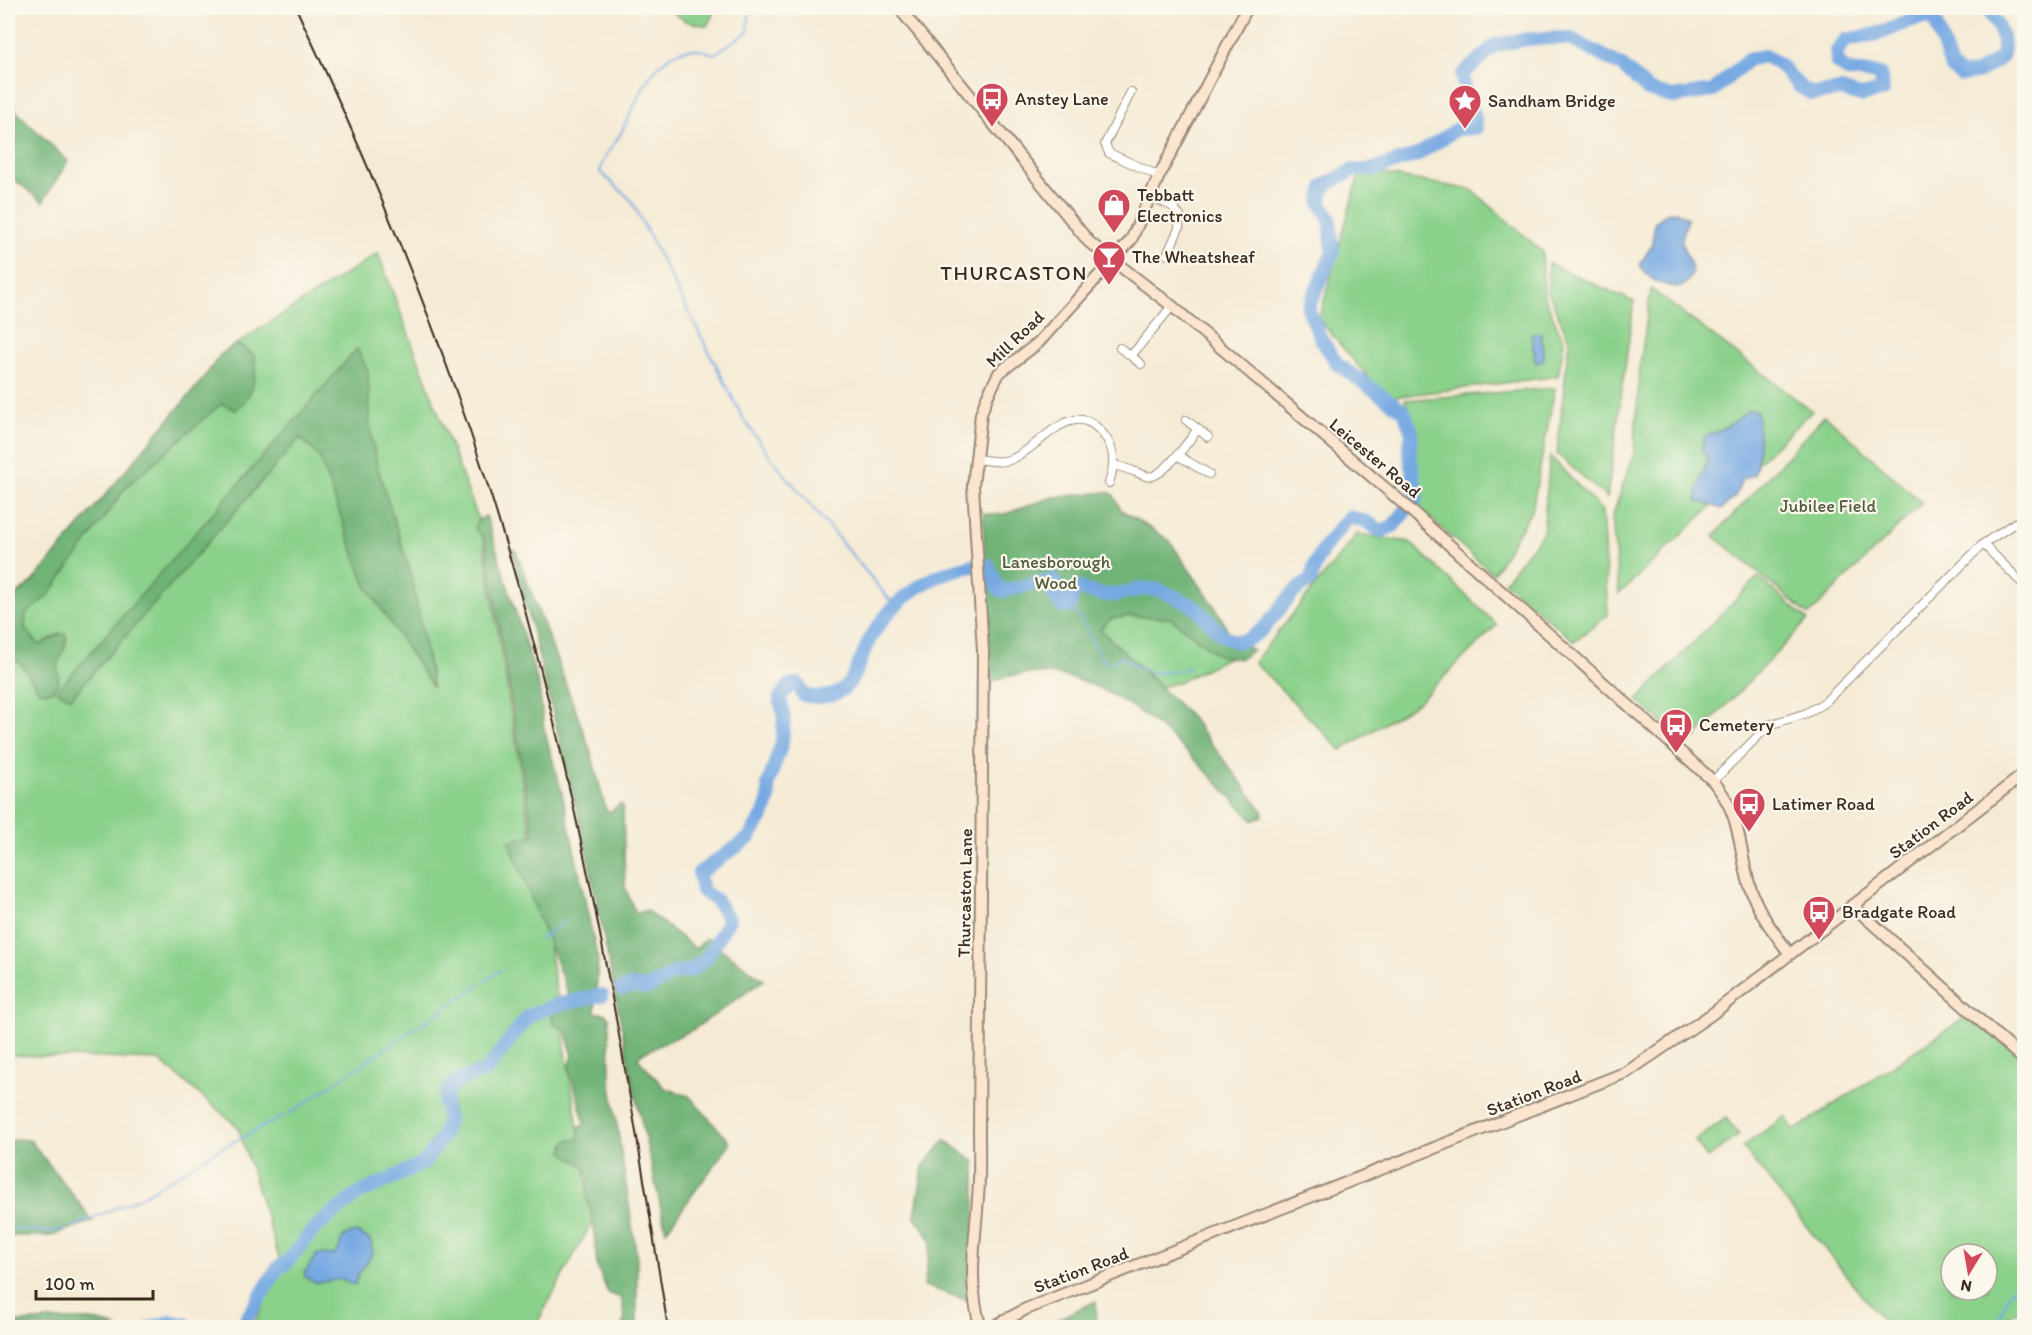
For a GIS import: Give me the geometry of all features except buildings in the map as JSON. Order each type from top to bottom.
[{"type":"street","name":"Leicester Road","points":[[899,8],[1089,243],[1172,306],[1398,499],[1713,781],[1722,791],[1739,826],[1746,873],[1757,906],[1790,954]]},
{"type":"street","points":[[1111,259],[1131,240],[1159,176],[1247,8]]},
{"type":"street","points":[[1131,92],[1105,144],[1109,153],[1159,176]]},
{"type":"street","points":[[1151,197],[1172,206],[1180,216],[1179,228],[1167,255]]},
{"type":"street","name":"Mill Road","points":[[975,459],[981,414],[997,376],[1038,343],[1111,259]]},
{"type":"street","points":[[1131,356],[1172,306]]},
{"type":"street","points":[[1120,348],[1141,364]]},
{"type":"street","points":[[975,459],[1005,462],[1014,459],[1063,423],[1075,419],[1084,420],[1102,432],[1108,441],[1114,465],[1109,483]]},
{"type":"street","points":[[1186,420],[1208,437]]},
{"type":"street","points":[[1114,465],[1140,472],[1147,477],[1154,476],[1177,455],[1198,429]]},
{"type":"street","points":[[1177,455],[1209,474]]},
{"type":"street","name":"Thurcaston Lane","points":[[975,459],[973,486],[980,579],[983,697],[980,1129],[978,1199],[972,1271],[974,1297],[981,1328]]},
{"type":"street","points":[[1713,781],[1769,725],[1807,713],[1825,702],[1983,544],[2025,517]]},
{"type":"street","points":[[1983,544],[2025,585]]},
{"type":"street","name":"Station Road","points":[[991,1328],[1026,1309],[1609,1081],[1646,1061],[2025,774]]},
{"type":"street","points":[[1852,905],[2025,1060]]},
{"type":"green space","points":[[667,8],[716,8],[707,26],[686,21]]},
{"type":"green space","points":[[8,93],[17,112],[68,161],[43,202],[8,175]]},
{"type":"green space","points":[[1360,170],[1472,190],[1542,251],[1544,296],[1564,342],[1558,376],[1385,398],[1319,319]]},
{"type":"green space","points":[[378,253],[481,526],[593,1220],[535,1327],[253,1327],[281,1264],[238,1127],[159,1060],[8,1055],[8,602],[32,582],[203,379],[221,354]]},
{"type":"green space","points":[[1548,263],[1634,302],[1607,498],[1557,454],[1569,340],[1548,291]]},
{"type":"green space","points":[[1651,289],[1812,411],[1619,594],[1612,518],[1634,453],[1640,365]]},
{"type":"green space","points":[[237,344],[254,355],[256,370],[253,385],[242,405],[236,410],[221,404],[127,486],[49,595],[26,614],[25,629],[40,645],[61,633],[66,635],[67,639],[58,667],[57,686],[51,691],[39,691],[21,664],[8,654],[8,602],[32,582],[203,379],[221,354]]},
{"type":"green space","points":[[357,349],[368,371],[370,427],[377,466],[411,574],[433,688],[365,584],[319,456],[300,438],[71,698],[57,691]]},
{"type":"green space","points":[[1555,388],[1532,510],[1493,574],[1420,509],[1416,453],[1405,400]]},
{"type":"green space","name":"Jubilee Field","points":[[1825,415],[1922,503],[1809,615],[1714,536]]},
{"type":"green space","points":[[1550,456],[1602,511],[1608,615],[1574,641],[1504,582],[1543,533]]},
{"type":"green space","name":"Lanesborough Wood","points":[[1107,492],[1113,494],[1121,510],[1169,540],[1217,610],[1233,640],[1253,650],[1240,659],[1218,655],[1170,618],[1129,616],[1111,619],[1100,629],[1191,717],[1262,810],[1263,816],[1253,821],[1169,736],[1136,710],[1102,689],[1065,676],[1028,674],[989,683],[983,514],[1005,514],[1052,497]]},
{"type":"green space","points":[[486,516],[539,687],[544,729],[562,793],[598,960],[595,1013],[604,1013],[609,1017],[610,1078],[637,1258],[637,1327],[622,1327],[625,1317],[621,1298],[608,1293],[597,1266],[593,1220],[586,1196],[589,1177],[584,1167],[563,1152],[565,1143],[569,1140],[578,1140],[580,1126],[585,1124],[569,1067],[573,1055],[564,1029],[553,1024],[551,1010],[572,1003],[509,841],[533,835],[485,539],[475,529],[476,522]]},
{"type":"green space","points":[[1357,534],[1410,542],[1497,625],[1416,704],[1341,750],[1254,662]]},
{"type":"green space","points":[[512,549],[516,551],[590,749],[606,810],[610,812],[620,804],[623,806],[625,887],[636,914],[646,910],[696,949],[706,938],[764,980],[694,1029],[641,1054],[638,1059],[665,1088],[689,1096],[729,1141],[729,1145],[666,1231],[632,1079],[585,842]]},
{"type":"green space","points":[[1758,577],[1808,620],[1688,745],[1637,700]]},
{"type":"green space","points":[[1129,616],[1170,618],[1218,655],[1229,657],[1179,682],[1161,687],[1100,629],[1110,619]]},
{"type":"green space","points":[[1972,1013],[2024,1056],[2024,1307],[1991,1327],[1888,1327],[1742,1147],[1786,1116],[1794,1131]]},
{"type":"green space","points":[[1726,1118],[1739,1135],[1707,1158],[1695,1141]]},
{"type":"green space","points":[[16,1139],[30,1140],[93,1221],[50,1236],[8,1236],[8,1143]]},
{"type":"green space","points":[[945,1140],[975,1161],[975,1303],[924,1286],[931,1240],[915,1217],[923,1166]]},
{"type":"green space","points":[[1096,1301],[1097,1327],[1041,1327]]},
{"type":"green space","points":[[92,1320],[118,1327],[8,1327],[8,1323]]},
{"type":"water","points":[[1676,211],[1687,218],[1682,241],[1692,270],[1688,281],[1681,287],[1657,282],[1646,274],[1640,264],[1652,245],[1655,222],[1667,213]]},
{"type":"water","points":[[1541,333],[1544,361],[1536,363],[1531,334]]},
{"type":"water","points":[[1749,410],[1757,411],[1759,451],[1754,475],[1742,479],[1736,495],[1722,509],[1697,501],[1697,491],[1708,458],[1702,451],[1704,437],[1725,428]]},
{"type":"water","points":[[357,1232],[370,1240],[372,1253],[355,1285],[342,1279],[315,1283],[305,1277],[305,1272],[317,1254],[334,1255],[345,1236]]},
{"type":"waterway","points":[[755,8],[749,16],[748,32],[714,54],[694,49],[677,52],[656,69],[640,93],[619,136],[606,156],[600,172],[631,200],[744,420],[771,458],[894,605]]},
{"type":"waterway","points":[[622,989],[629,986],[648,988],[674,973],[690,971],[706,959],[729,920],[716,900],[702,891],[699,873],[749,838],[764,814],[769,798],[768,784],[782,742],[784,718],[780,697],[790,685],[798,684],[803,695],[816,697],[839,692],[854,675],[879,625],[904,598],[919,587],[952,571],[988,565],[998,588],[1003,591],[1053,580],[1058,590],[1054,595],[1062,607],[1070,606],[1076,587],[1096,594],[1108,595],[1145,589],[1158,590],[1188,603],[1203,614],[1224,636],[1240,641],[1259,632],[1293,593],[1310,581],[1317,560],[1326,545],[1349,517],[1367,522],[1381,531],[1393,526],[1417,497],[1409,450],[1412,433],[1404,411],[1337,364],[1321,339],[1308,308],[1333,252],[1330,219],[1320,202],[1324,186],[1353,170],[1372,170],[1417,155],[1457,129],[1476,128],[1462,75],[1495,45],[1528,39],[1569,38],[1622,66],[1648,90],[1672,97],[1713,91],[1749,59],[1765,56],[1779,64],[1800,87],[1813,94],[1841,90],[1861,96],[1883,91],[1880,74],[1849,71],[1837,63],[1837,51],[1845,40],[1890,30],[1920,18],[1934,18],[1951,67],[1961,75],[1977,73],[2002,57],[2003,43],[2000,32],[1988,8]]},
{"type":"waterway","points":[[1067,606],[1081,618],[1104,662],[1109,663],[1122,657],[1131,664],[1154,673],[1190,668]]},
{"type":"waterway","points":[[540,939],[565,921]]},
{"type":"waterway","points":[[289,1114],[501,970]]},
{"type":"waterway","points":[[241,1328],[278,1267],[285,1264],[315,1228],[358,1194],[424,1163],[442,1137],[448,1120],[445,1106],[447,1092],[455,1082],[487,1070],[528,1016],[555,1005],[602,995]]},
{"type":"waterway","points":[[72,1227],[141,1197],[216,1151],[284,1116]]},
{"type":"waterway","points":[[8,1228],[49,1232],[66,1229]]},
{"type":"waterway","points":[[1994,1328],[2013,1289],[2024,1294]]},
{"type":"waterway","points":[[150,1328],[171,1322],[185,1324],[188,1328]]},
{"type":"railway","points":[[296,8],[382,200],[440,347],[496,510],[529,625],[558,741],[608,975],[668,1328]]},
{"type":"place","name":"Anstey Lane","points":[[992,128]]},
{"type":"place","name":"Sandham Bridge","points":[[1465,130]]},
{"type":"place","name":"Tebbatt Electronics","points":[[1114,234]]},
{"type":"place","name":"The Wheatsheaf","points":[[1109,286]]},
{"type":"place","name":"Cemetery","points":[[1676,754]]},
{"type":"place","name":"Latimer Road","points":[[1749,833]]},
{"type":"place","name":"Bradgate Road","points":[[1819,941]]},
{"type":"district","name":"THURCASTON","points":[[1014,272]]}]
